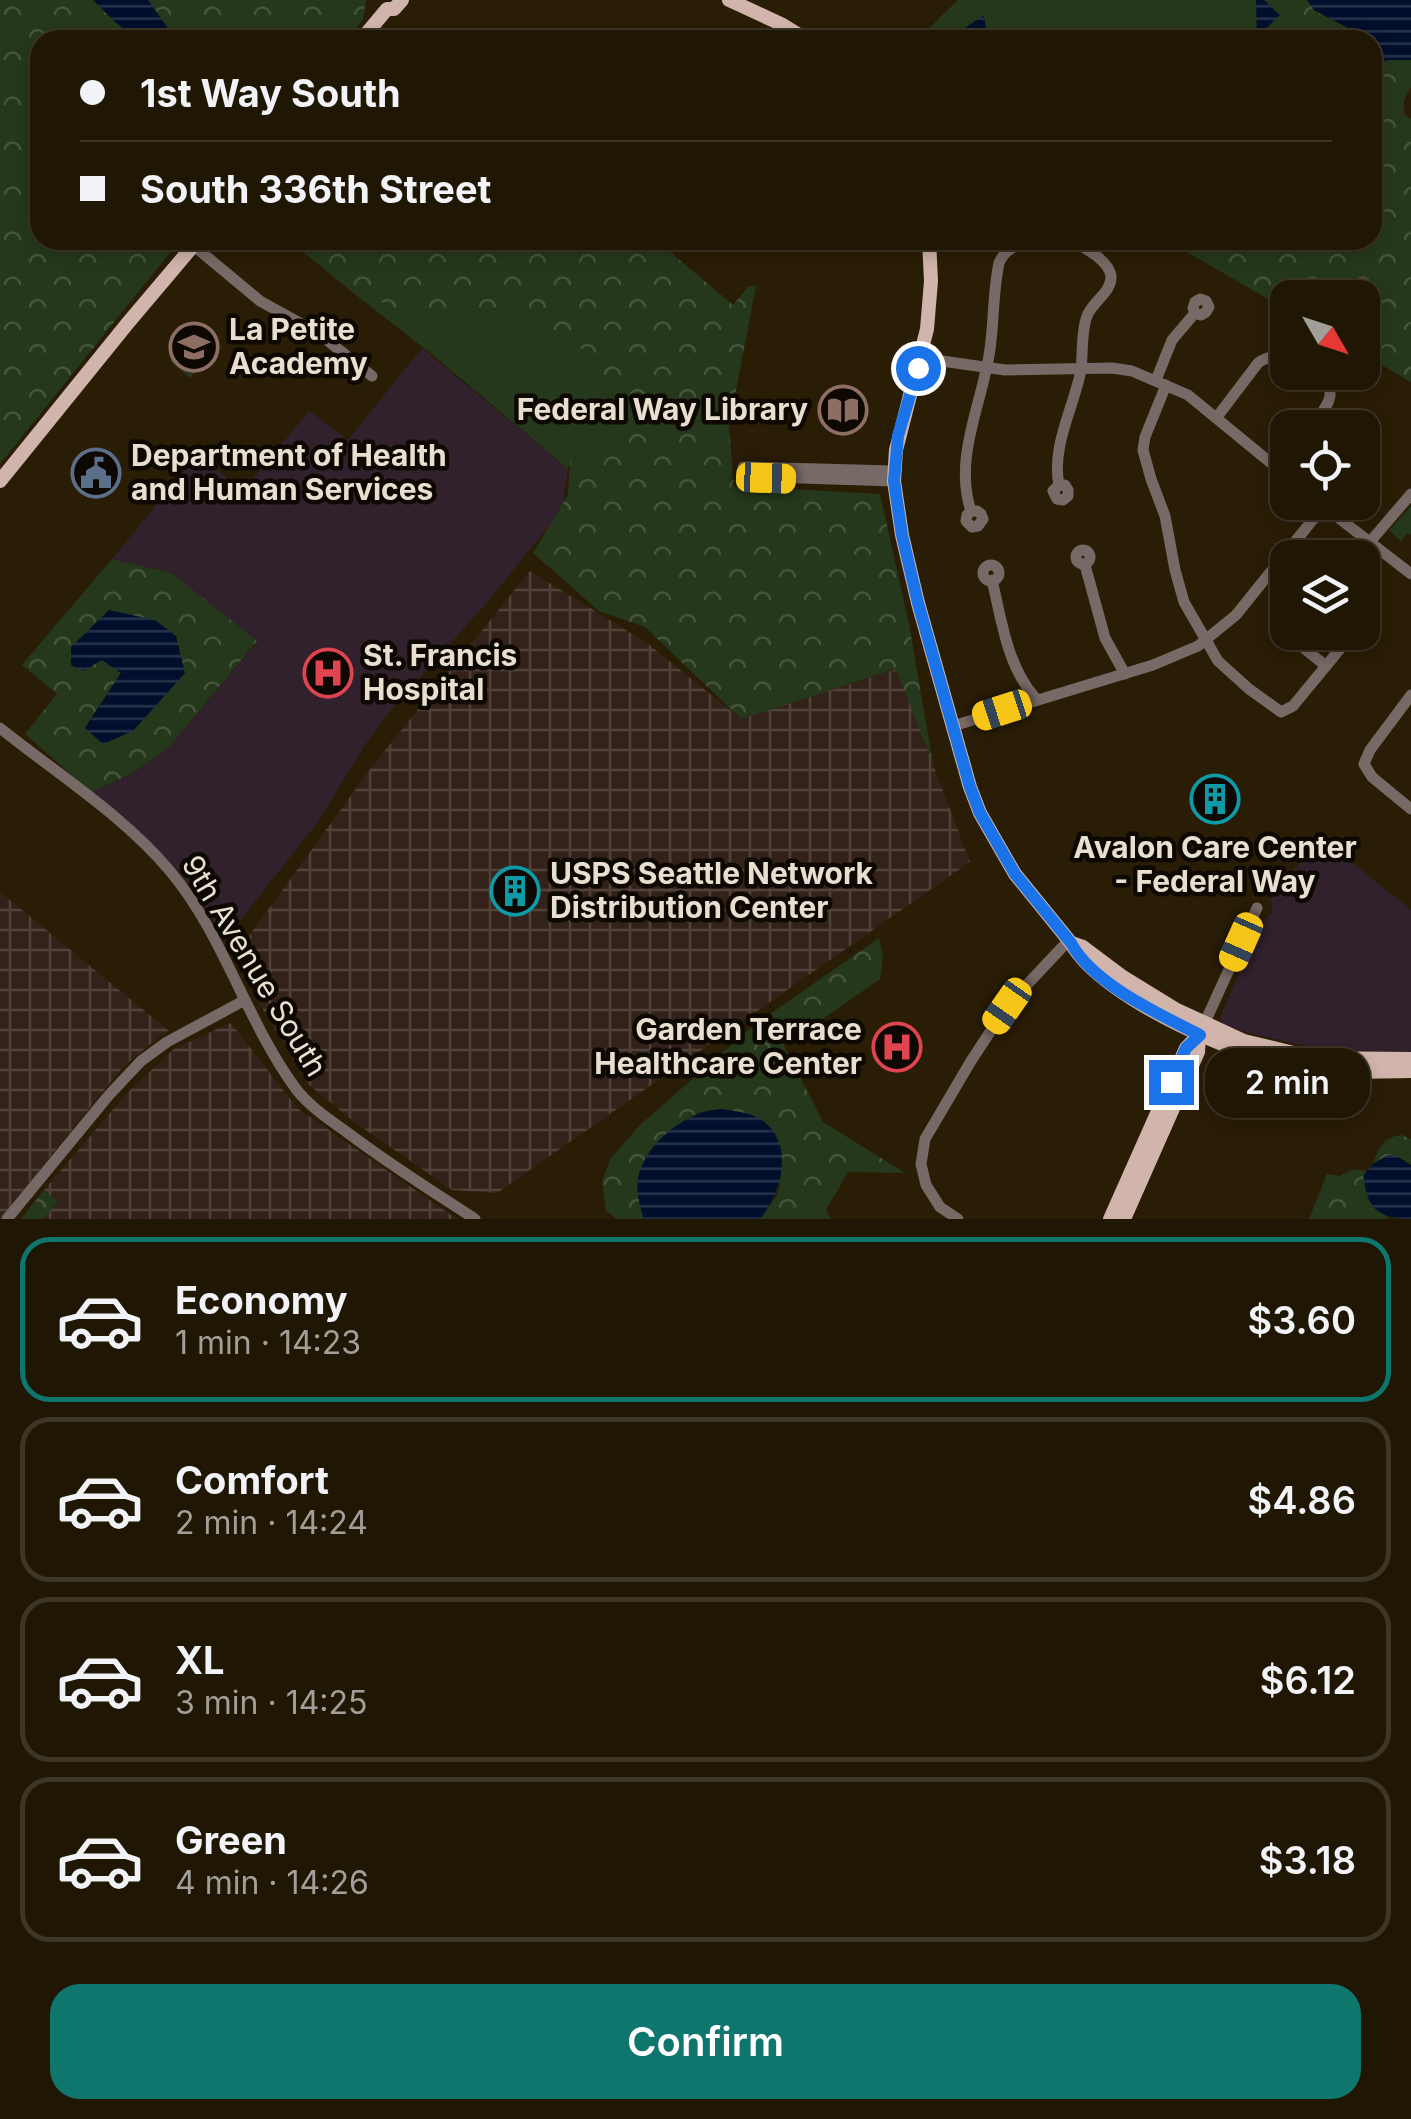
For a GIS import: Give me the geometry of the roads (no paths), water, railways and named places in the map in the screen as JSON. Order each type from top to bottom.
[{"type":"main road","points":[[368,30],[386,4],[394,10],[402,0]]},
{"type":"main road","points":[[729,0],[791,30]]},
{"type":"main road","points":[[0,481],[190,250]]},
{"type":"main road","points":[[929,250],[930,302],[921,358],[898,436],[894,476],[902,535],[918,603],[970,787],[994,840],[1023,885],[1070,942],[1243,1053],[1310,1070],[1411,1071]]},
{"type":"main road","points":[[1202,1030],[1314,1058],[1411,1059]]},
{"type":"main road","points":[[1110,1219],[1186,1048],[1202,1030]]},
{"type":"main road","points":[[1124,1219],[1198,1052],[1202,1030]]},
{"type":"street","points":[[204,250],[260,300],[318,333],[372,376]]},
{"type":"street","points":[[971,511],[967,451],[986,368],[1000,258],[1009,250]]},
{"type":"street","points":[[1059,485],[1056,472],[1081,368],[1086,317],[1108,288],[1110,273],[1086,250]]},
{"type":"street","points":[[1195,313],[1169,345],[1145,437],[1144,456],[1165,516],[1174,570],[1188,611],[1227,671],[1281,712],[1293,706],[1339,650]]},
{"type":"street","points":[[1217,417],[1258,363],[1270,357]]},
{"type":"street","points":[[921,358],[1021,370],[1121,369],[1188,395],[1270,458]]},
{"type":"street","points":[[742,472],[894,476]]},
{"type":"street","points":[[1373,540],[1411,494]]},
{"type":"street","points":[[1340,520],[1366,540]]},
{"type":"street","points":[[1380,551],[1411,574]]},
{"type":"street","points":[[1085,564],[1105,638],[1124,674]]},
{"type":"street","points":[[992,580],[1013,662],[1036,700]]},
{"type":"street","points":[[953,726],[1180,655],[1205,641],[1270,580]]},
{"type":"street","points":[[1309,650],[1326,666]]},
{"type":"street","points":[[1411,696],[1370,750],[1364,766],[1372,778],[1411,808]]},
{"type":"street","name":"9th Avenue South","points":[[0,728],[128,829],[161,861],[195,904],[268,1046],[299,1092],[321,1114],[365,1146],[475,1219]]},
{"type":"street","points":[[1202,1030],[1257,908]]},
{"type":"street","points":[[958,1219],[940,1207],[926,1184],[921,1157],[928,1131],[1007,1006],[1070,942]]},
{"type":"street","points":[[8,1219],[109,1094],[140,1062],[167,1042],[245,1000]]},
{"type":"water","points":[[93,0],[148,0],[169,30],[125,30]]},
{"type":"water","points":[[1256,0],[1264,0],[1280,15],[1264,30],[1257,30]]},
{"type":"water","points":[[1307,0],[1411,0],[1411,60],[1382,61],[1382,30],[1350,30],[1314,10]]},
{"type":"water","points":[[984,16],[986,30],[965,28],[981,17]]},
{"type":"water","points":[[109,610],[155,620],[176,636],[185,673],[133,731],[103,744],[85,728],[121,673],[102,660],[83,671],[71,665],[71,647]]},
{"type":"water","points":[[721,1109],[760,1119],[778,1141],[782,1168],[768,1208],[760,1219],[644,1219],[638,1184],[649,1153],[681,1123]]},
{"type":"water","points":[[1388,1155],[1411,1165],[1411,1219],[1382,1214],[1367,1196],[1364,1175]]},
{"type":"place","name":"La Petite Academy","points":[[194,347]]},
{"type":"place","name":"Federal Way Library","points":[[843,410]]},
{"type":"place","name":"Department of Health and Human Services","points":[[96,473]]},
{"type":"place","name":"St. Francis Hospital","points":[[328,673]]},
{"type":"place","name":"Avalon Care Center - Federal Way","points":[[1215,799]]},
{"type":"place","name":"USPS Seattle Network Distribution Center","points":[[515,891]]},
{"type":"place","name":"Garden Terrace Healthcare Center","points":[[897,1047]]}]
